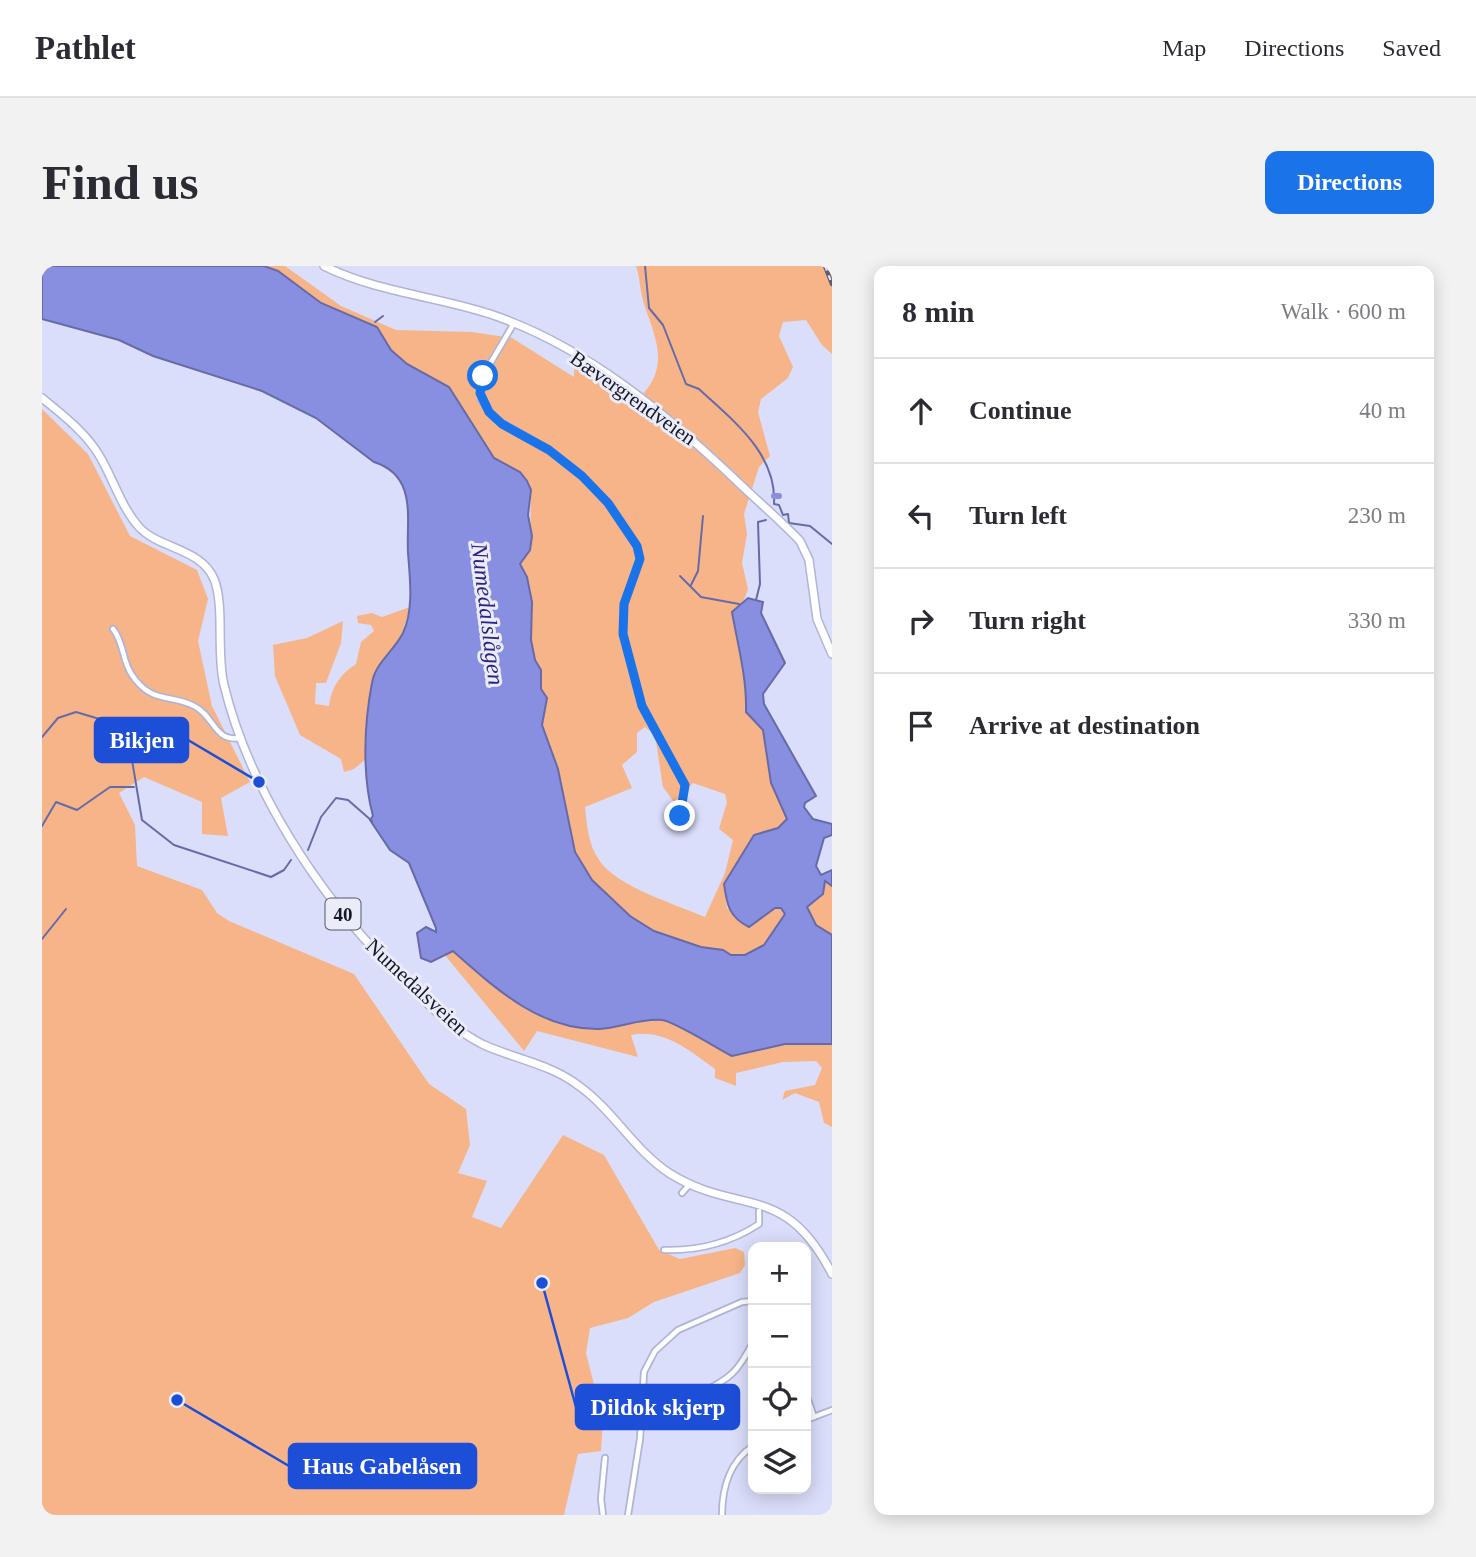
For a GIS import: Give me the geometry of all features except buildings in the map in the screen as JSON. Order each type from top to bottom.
[{"type":"main road","name":"Bævergrendveien","points":[[324,266],[381,289],[480,311],[513,323],[580,358],[670,419],[794,536],[809,560],[817,619],[832,654]]},
{"type":"main road","name":"Numedalsveien","points":[[42,398],[87,438],[141,530],[161,543],[195,558],[211,573],[216,588],[221,674],[242,738],[301,858],[339,910],[391,967],[447,1021],[474,1039],[550,1069],[582,1087],[652,1160],[691,1184],[760,1203],[784,1215],[812,1241],[832,1274]]},
{"type":"street","points":[[513,323],[483,376],[481,400],[494,418],[549,450],[582,476],[608,503],[637,546],[640,559],[624,604],[623,634],[642,706],[685,785],[680,816]]},
{"type":"street","points":[[113,629],[132,676],[144,688],[157,697],[193,705],[223,736],[242,738]]},
{"type":"street","points":[[682,1193],[691,1184]]},
{"type":"street","points":[[664,1250],[684,1251],[714,1245],[760,1224],[759,1211]]},
{"type":"street","points":[[628,1515],[640,1439],[644,1373],[655,1351],[678,1330],[741,1302],[748,1301]]},
{"type":"street","points":[[700,1394],[731,1377],[748,1350]]},
{"type":"street","points":[[811,1408],[814,1417]]},
{"type":"street","points":[[811,1418],[832,1410]]},
{"type":"street","points":[[722,1515],[725,1487],[734,1466],[748,1451]]},
{"type":"street","points":[[603,1515],[601,1499],[605,1458]]},
{"type":"shaded area","points":[[264,266],[285,266],[341,306],[396,330],[472,332],[512,338],[574,377],[575,357],[642,395],[656,373],[658,351],[636,266],[832,266],[832,354],[822,345],[806,320],[783,322],[779,336],[793,367],[788,378],[761,399],[758,412],[770,456],[759,467],[744,514],[747,534],[742,563],[748,589],[744,600],[732,612],[747,691],[755,718],[763,730],[771,783],[787,819],[778,828],[754,835],[724,884],[727,908],[749,927],[775,908],[781,908],[785,914],[764,945],[745,955],[731,955],[723,950],[701,947],[654,931],[630,916],[592,880],[575,852],[558,769],[542,725],[547,698],[541,689],[541,670],[535,660],[531,640],[532,602],[527,577],[520,564],[530,550],[531,490],[520,472],[494,458],[449,387],[407,364],[391,350],[377,327],[321,303],[278,271]],"holes":[[[645,727],[655,735],[663,787],[674,802],[693,783],[725,794],[727,802],[719,829],[733,840],[725,873],[705,917],[648,894],[619,878],[599,860],[590,841],[585,807],[632,788],[622,765],[637,752],[637,733]]]},
{"type":"shaded area","points":[[42,409],[88,454],[130,536],[197,570],[208,599],[198,641],[212,706],[250,782],[221,798],[228,836],[202,834],[202,802],[144,777],[119,793],[135,825],[137,866],[202,890],[217,913],[229,921],[354,974],[429,1084],[466,1109],[470,1145],[458,1173],[487,1181],[472,1217],[501,1228],[563,1135],[604,1155],[659,1250],[680,1259],[735,1248],[744,1252],[745,1265],[740,1273],[654,1302],[628,1318],[590,1328],[586,1353],[603,1420],[601,1451],[578,1454],[564,1515],[42,1515]]},
{"type":"shaded area","points":[[410,607],[402,634],[372,679],[367,758],[354,769],[344,772],[341,759],[300,735],[275,676],[273,645],[307,638],[343,621],[341,643],[326,683],[316,683],[315,704],[329,706],[337,682],[356,664],[361,642],[374,631],[371,625],[358,623],[357,616],[372,613],[382,617]]},
{"type":"shaded area","points":[[825,881],[832,886],[832,935],[816,925],[807,907],[823,894]]},
{"type":"shaded area","points":[[453,951],[520,1004],[538,1015],[577,1027],[599,1029],[646,1020],[662,1020],[732,1056],[785,1044],[832,1044],[832,1127],[824,1123],[819,1102],[795,1093],[782,1100],[785,1091],[815,1085],[822,1068],[816,1061],[783,1062],[736,1073],[736,1086],[715,1078],[715,1069],[686,1048],[654,1035],[631,1035],[638,1057],[537,1031],[524,1051],[444,954]]},
{"type":"water","name":"Numedalslågen","points":[[42,266],[264,266],[278,271],[321,303],[377,327],[391,350],[407,364],[449,387],[494,458],[520,472],[531,490],[528,515],[532,536],[530,550],[520,564],[527,577],[532,602],[531,640],[535,660],[541,670],[541,689],[547,698],[542,725],[558,769],[575,852],[592,880],[630,916],[654,931],[701,947],[723,950],[731,955],[745,955],[764,945],[785,914],[781,908],[775,908],[749,927],[730,910],[724,884],[754,835],[778,828],[787,819],[771,783],[763,730],[746,712],[744,674],[732,612],[748,598],[763,602],[761,613],[785,663],[763,694],[764,704],[816,796],[805,803],[804,807],[813,819],[832,824],[832,835],[824,838],[816,866],[821,875],[832,870],[832,886],[825,881],[823,894],[807,907],[816,925],[832,935],[832,1044],[785,1044],[732,1056],[662,1020],[646,1020],[599,1029],[557,1023],[520,1005],[453,951],[431,962],[421,958],[417,933],[426,927],[436,932],[436,928],[409,863],[390,850],[370,820],[373,816],[367,784],[365,750],[367,715],[374,676],[403,633],[409,614],[407,500],[398,477],[316,418],[262,391],[153,356],[119,340],[42,319]]},
{"type":"waterway","points":[[645,266],[649,308],[663,325],[686,384],[699,389],[750,439],[768,469],[774,504],[779,505],[783,515],[788,514],[789,523],[810,526],[832,544]]},
{"type":"waterway","points":[[375,322],[383,316]]},
{"type":"waterway","points":[[774,496],[779,496]]},
{"type":"waterway","points":[[691,585],[698,571],[703,516]]},
{"type":"waterway","points":[[756,600],[760,584],[758,522],[766,520]]},
{"type":"waterway","points":[[680,576],[701,597],[739,604]]},
{"type":"waterway","points":[[42,737],[58,718],[76,712],[113,723],[124,735],[132,760],[142,820],[174,845],[271,877],[284,870],[291,860]]},
{"type":"waterway","points":[[42,826],[56,802],[77,810],[110,787],[134,787]]},
{"type":"waterway","points":[[308,850],[321,817],[336,798],[348,800],[372,821]]},
{"type":"waterway","points":[[42,939],[66,909]]},
{"type":"railway","points":[[825,266],[832,284]]},
{"type":"place","name":"Bikjen","points":[[259,782]]},
{"type":"place","name":"Dildok skjerp","points":[[542,1283]]},
{"type":"place","name":"Haus Gabelåsen","points":[[177,1400]]},
{"type":"route","points":[[483,376],[481,400],[494,418],[549,450],[582,476],[608,503],[637,546],[640,559],[624,604],[623,634],[642,706],[685,785],[686,794],[680,816]]}]
